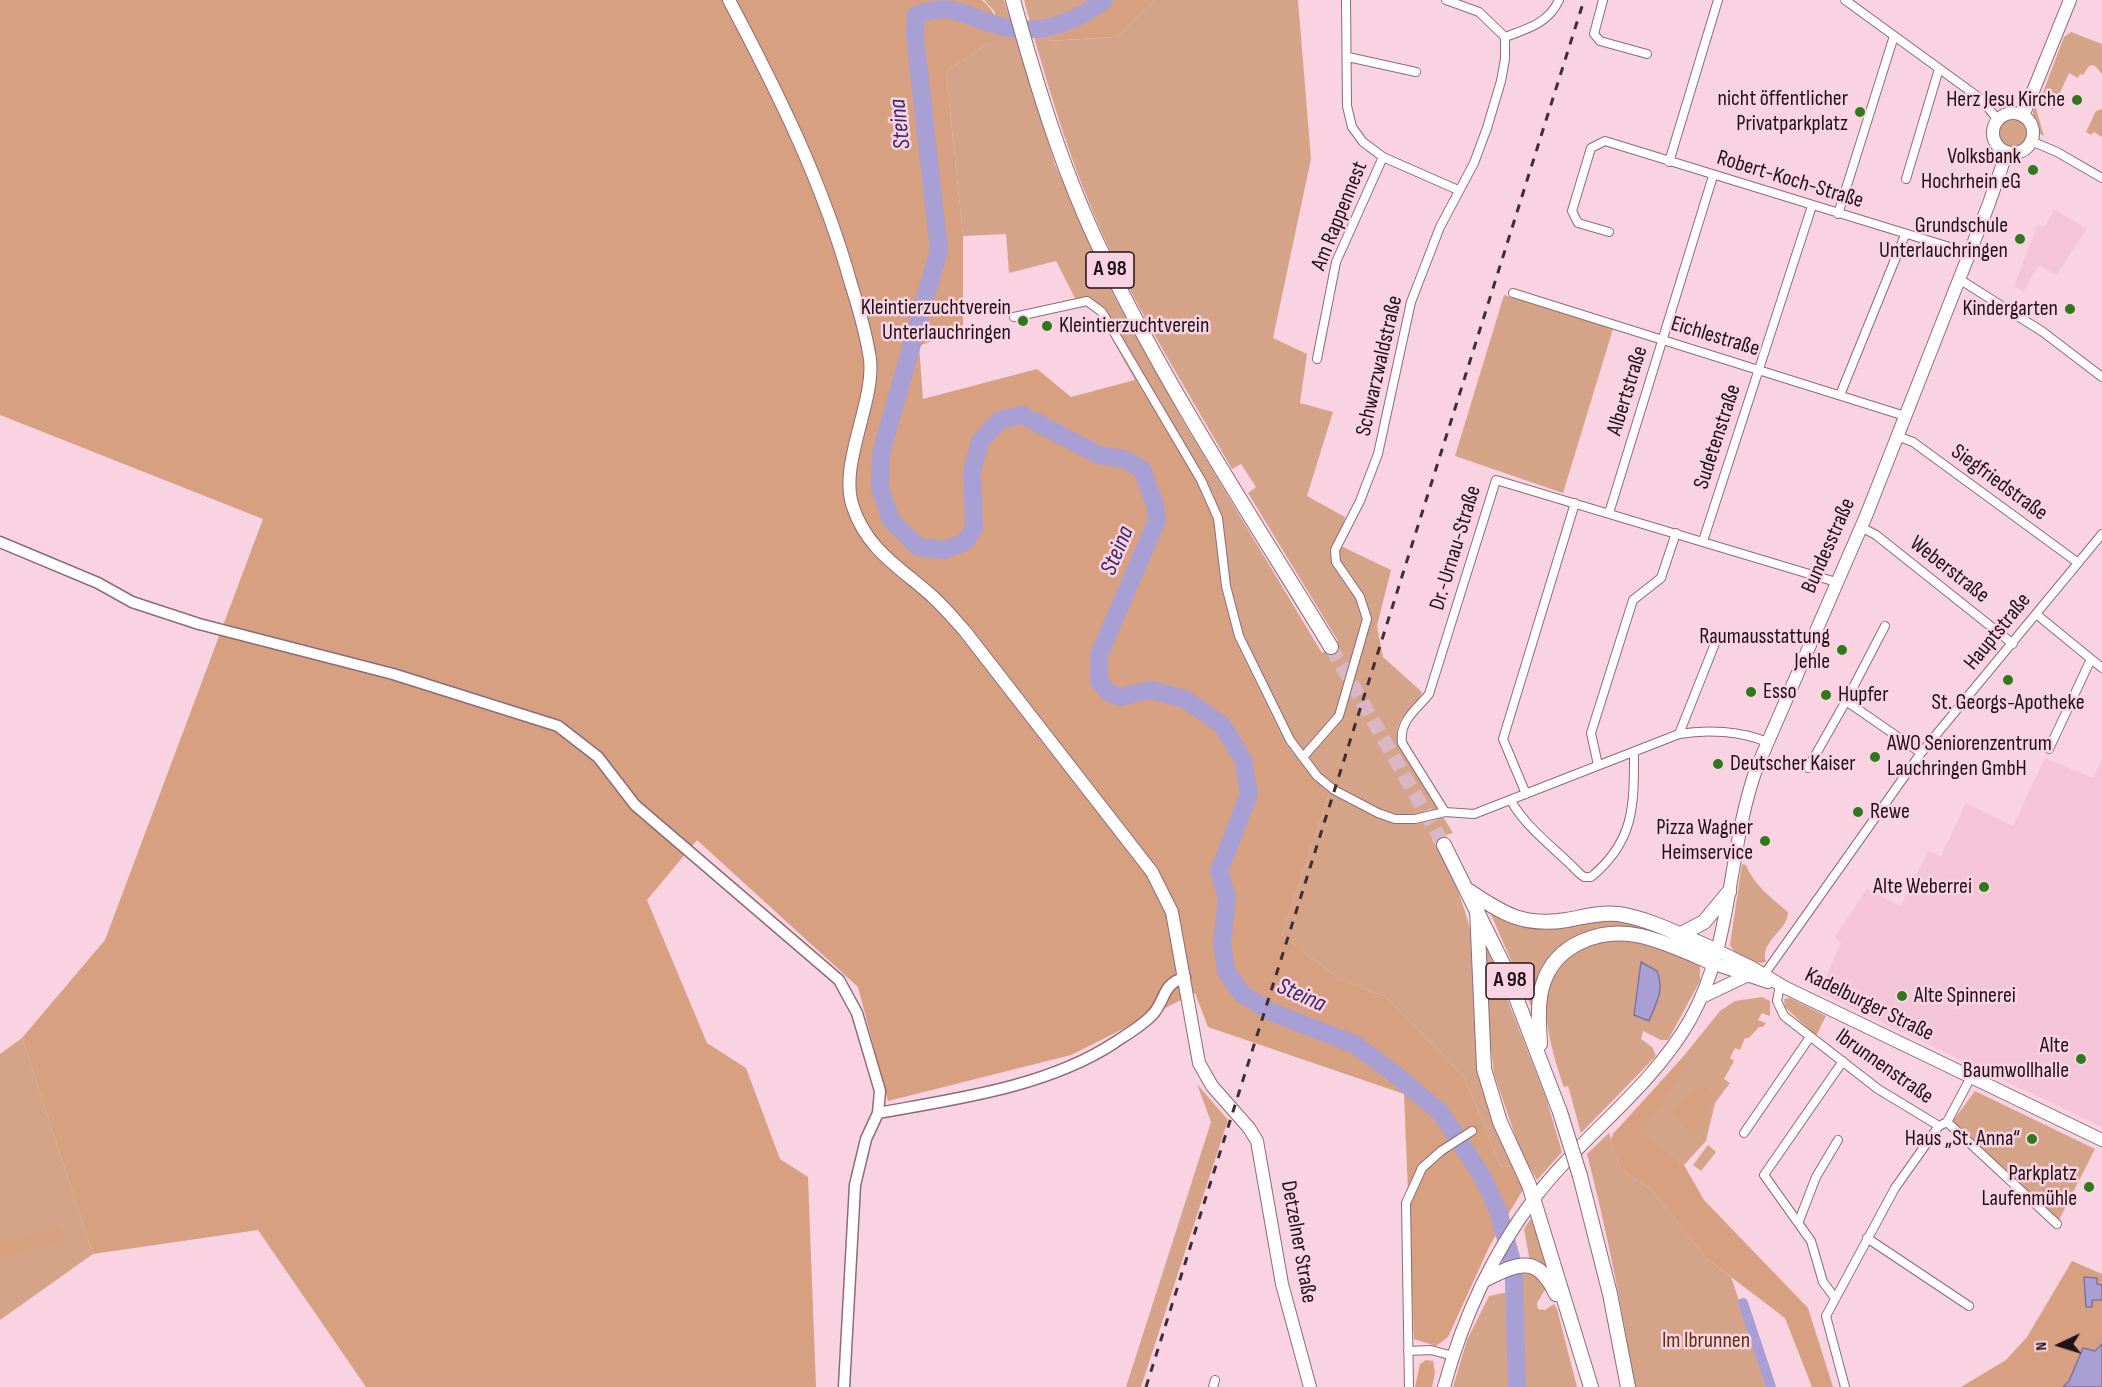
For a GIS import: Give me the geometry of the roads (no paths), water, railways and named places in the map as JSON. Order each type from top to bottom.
[{"type":"highway","name":"A 98","points":[[1014,0],[1051,128],[1102,255],[1135,319],[1331,647]]},
{"type":"highway","name":"A 98","points":[[1444,845],[1504,966],[1560,1112],[1590,1208],[1610,1293],[1628,1387]]},
{"type":"highway","points":[[1467,889],[1490,905],[1520,920],[1542,922],[1593,914],[1619,915],[1679,935],[1716,957]]},
{"type":"highway","points":[[1679,935],[1704,922],[1729,892]]},
{"type":"highway","points":[[1477,909],[1484,1069],[1500,1122],[1534,1200],[1591,1387]]},
{"type":"highway","points":[[1540,1055],[1539,1000],[1543,984],[1550,968],[1574,945],[1589,938],[1624,934],[1716,957]]},
{"type":"highway","points":[[1491,1273],[1514,1265],[1532,1266],[1547,1276],[1556,1294],[1584,1387]]},
{"type":"main road","name":"Detzelner Straße","points":[[729,0],[788,112],[840,243],[866,334],[870,362],[868,390],[850,481],[852,505],[865,534],[881,555],[933,597],[964,630],[1146,864],[1172,912],[1199,1063],[1212,1086],[1249,1128],[1262,1159],[1282,1284],[1310,1387]]},
{"type":"main road","points":[[2023,116],[2070,0]]},
{"type":"main road","points":[[2007,114],[2023,116],[2032,128],[2031,141],[2023,150],[2007,152],[1994,138],[1998,120],[2007,114]]},
{"type":"main road","name":"Bundesstraße","points":[[1444,1387],[1466,1317],[1519,1222],[1534,1200],[1661,1064],[1702,997],[1716,957],[1744,810],[1767,742],[1861,527],[2007,152]]},
{"type":"main road","name":"Kadelburger Straße","points":[[1716,957],[1746,976],[1762,977]]},
{"type":"main road","name":"Kadelburger Straße","points":[[1716,957],[1780,985],[2102,1140]]},
{"type":"main road","points":[[1702,997],[1746,976]]},
{"type":"street","points":[[1346,0],[1347,106],[1352,127],[1364,142],[1383,157],[1458,190]]},
{"type":"street","points":[[1446,0],[1479,12],[1505,37],[1536,26],[1555,9],[1559,0]]},
{"type":"street","points":[[1603,0],[1594,34],[1600,41],[1647,54]]},
{"type":"street","points":[[1669,162],[1718,0]]},
{"type":"street","points":[[1845,0],[1982,99],[1998,120]]},
{"type":"street","points":[[1838,214],[1894,36]]},
{"type":"street","name":"Schwarzwaldstraße","points":[[1304,756],[1339,716],[1367,619],[1360,597],[1336,562],[1335,550],[1360,501],[1378,454],[1411,302],[1440,227],[1474,163],[1487,128],[1505,59],[1505,37]]},
{"type":"street","points":[[1348,57],[1416,72]]},
{"type":"street","points":[[1906,179],[1939,69]]},
{"type":"street","name":"Robert-Koch-Straße","points":[[1609,232],[1578,223],[1572,211],[1591,148],[1605,141],[1969,253]]},
{"type":"street","points":[[2031,141],[2057,152],[2102,178]]},
{"type":"street","name":"Am Rappennest","points":[[1317,359],[1336,262],[1383,157]]},
{"type":"street","name":"Albertstraße","points":[[1609,513],[1713,176]]},
{"type":"street","name":"Sudetenstraße","points":[[1703,541],[1812,206]]},
{"type":"street","points":[[1840,395],[1905,235]]},
{"type":"street","points":[[1959,279],[2043,332],[2102,377]]},
{"type":"street","name":"Eichlestraße","points":[[1514,293],[1905,416]]},
{"type":"street","points":[[1014,317],[1087,301],[1102,312],[1205,489],[1218,518],[1226,586],[1239,636],[1290,740],[1317,776],[1335,790],[1378,813],[1395,819],[1415,819],[1445,812],[1474,814],[1679,734],[1711,731],[1755,737],[1767,742]]},
{"type":"street","name":"Siegfriedstraße","points":[[1897,436],[1913,442],[2077,562]]},
{"type":"street","name":"Dr.-Urnau-Straße","points":[[1445,812],[1402,744],[1401,732],[1404,722],[1429,694],[1496,480],[1836,582]]},
{"type":"street","points":[[1526,794],[1503,739],[1575,503]]},
{"type":"street","name":"Weberstraße","points":[[1861,527],[1876,535],[2013,644]]},
{"type":"street","points":[[1598,765],[1591,733],[1633,600],[1661,578],[1676,533]]},
{"type":"street","name":"Hauptstraße","points":[[1762,977],[1921,753],[2102,534]]},
{"type":"street","points":[[0,542],[98,583],[132,602],[199,624],[393,674],[558,726],[598,757],[635,805],[839,980],[857,1013],[880,1091],[878,1113],[867,1139],[855,1185],[844,1387]]},
{"type":"street","points":[[2036,614],[2102,668]]},
{"type":"street","points":[[1808,768],[1885,626]]},
{"type":"street","points":[[1679,734],[1718,636]]},
{"type":"street","points":[[2049,749],[2091,659]]},
{"type":"street","points":[[1846,701],[1921,753]]},
{"type":"street","points":[[1511,801],[1520,816],[1547,843],[1579,873],[1591,877],[1613,853],[1632,820],[1634,752]]},
{"type":"street","points":[[878,1113],[967,1097],[1060,1070],[1112,1044],[1153,1014],[1168,985],[1185,977]]},
{"type":"street","name":"Ibrunnenstraße","points":[[1780,985],[1777,994],[1780,1010],[1784,1016],[1878,1089],[1943,1124],[2057,1224]]},
{"type":"street","name":"Ibrunnenstraße","points":[[1743,1133],[1810,1037]]},
{"type":"street","points":[[1835,1298],[1823,1282],[1811,1242],[1799,1221],[1764,1175],[1843,1061]]},
{"type":"street","points":[[1845,1387],[1826,1316],[1895,1188],[1943,1124],[1971,1077]]},
{"type":"street","points":[[1408,1387],[1406,1203],[1422,1168],[1441,1151],[1472,1131]]},
{"type":"street","points":[[1799,1221],[1816,1177],[1838,1140]]},
{"type":"street","points":[[1867,1238],[1969,1306]]},
{"type":"street","points":[[1408,1351],[1431,1350],[1453,1356]]},
{"type":"waterway","name":"Steina","points":[[1104,0],[1069,21],[1044,28],[1004,27],[952,10],[941,9],[916,15],[915,36],[939,250],[881,453],[880,488],[891,520],[918,547],[945,550],[965,542],[974,528],[972,471],[980,441],[1000,420],[1022,415],[1099,455],[1124,459],[1142,469],[1155,505],[1157,520],[1099,655],[1099,681],[1108,692],[1120,697],[1151,690],[1185,699],[1222,725],[1243,759],[1249,794],[1219,871],[1227,897],[1222,943],[1226,971],[1242,994],[1271,1012],[1354,1044],[1391,1071],[1441,1113],[1482,1176],[1498,1210],[1511,1258],[1514,1280],[1517,1387]]},
{"type":"waterway","points":[[1743,1303],[1771,1387]]},
{"type":"tunnel","points":[[1331,647],[1444,845]]},
{"type":"railway","points":[[1146,1387],[1584,0]]},
{"type":"place","name":"Herz Jesu Kirche","points":[[2077,100]]},
{"type":"place","name":"nicht öffentlicher Privatparkplatz","points":[[1860,112]]},
{"type":"place","name":"Volksbank Hochrhein eG","points":[[2033,170]]},
{"type":"place","name":"Grundschule Unterlauchringen","points":[[2020,239]]},
{"type":"place","name":"Kindergarten","points":[[2070,309]]},
{"type":"place","name":"Kleintierzuchtverein Unterlauchringen","points":[[1023,321]]},
{"type":"place","name":"Kleintierzuchtverein","points":[[1047,326]]},
{"type":"place","name":"Raumausstattung Jehle","points":[[1842,650]]},
{"type":"place","name":"St. Georgs-Apotheke","points":[[2008,680]]},
{"type":"place","name":"Esso","points":[[1751,692]]},
{"type":"place","name":"Hupfer","points":[[1826,695]]},
{"type":"place","name":"AWO Seniorenzentrum Lauchringen GmbH","points":[[1875,757]]},
{"type":"place","name":"Deutscher Kaiser","points":[[1718,764]]},
{"type":"place","name":"Rewe","points":[[1858,812]]},
{"type":"place","name":"Pizza Wagner Heimservice","points":[[1765,841]]},
{"type":"place","name":"Alte Weberrei","points":[[1984,887]]},
{"type":"place","name":"Alte Spinnerei","points":[[1902,996]]},
{"type":"place","name":"Alte Baumwollhalle","points":[[2081,1059]]},
{"type":"place","name":"Haus „St. Anna“","points":[[2032,1139]]},
{"type":"place","name":"Parkplatz Laufenmühle","points":[[2089,1187]]},
{"type":"park label","name":"Im Ibrunnen","points":[[1706,1341]]}]
